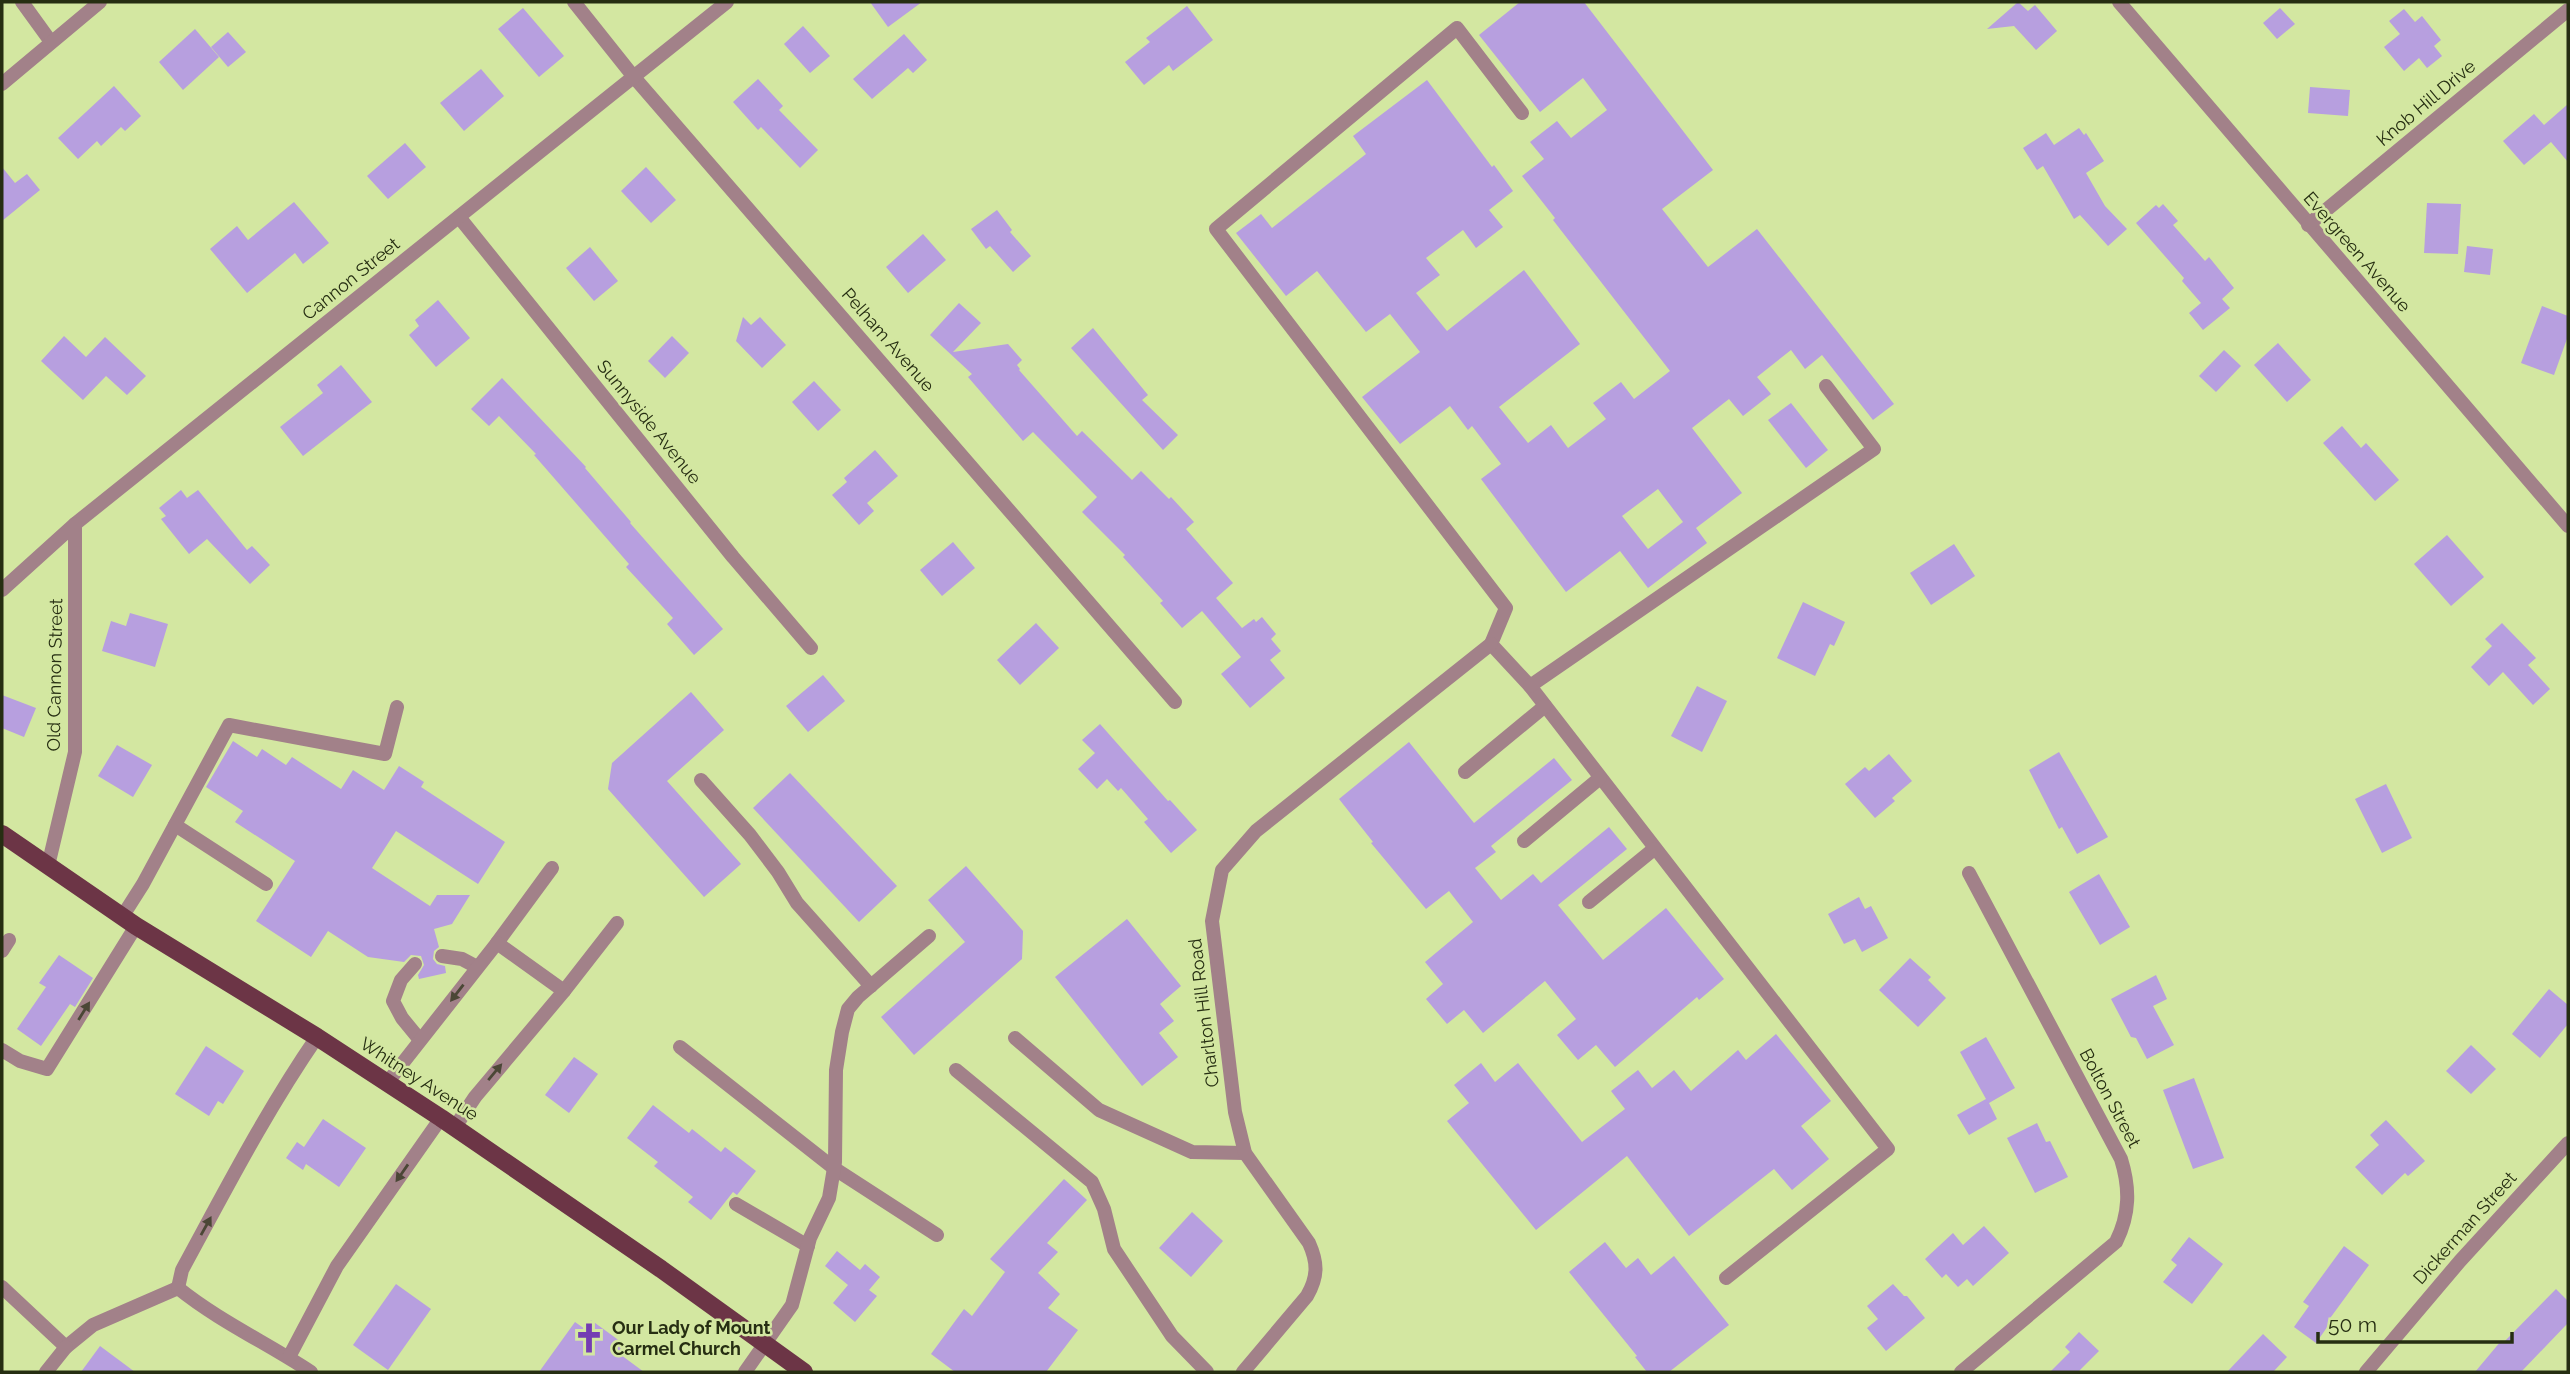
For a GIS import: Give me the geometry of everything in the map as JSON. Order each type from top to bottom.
[{"type":"main road","name":"Whitney Avenue","points":[[2,834],[129,921],[448,1122],[661,1269],[804,1372]]},
{"type":"street","points":[[23,2],[51,43]]},
{"type":"street","points":[[2,83],[100,2]]},
{"type":"street","name":"Pelham Avenue","points":[[574,2],[633,76],[1175,702]]},
{"type":"street","name":"Cannon Street","points":[[2,590],[75,524],[727,2]]},
{"type":"street","name":"Evergreen Avenue","points":[[2119,2],[2568,526]]},
{"type":"street","name":"Knob Hill Drive","points":[[2308,225],[2568,10]]},
{"type":"street","points":[[1521,113],[1457,28],[1216,229],[1506,608],[1491,643],[1530,686],[1888,1149],[1726,1278]]},
{"type":"street","name":"Sunnyside Avenue","points":[[459,217],[811,648]]},
{"type":"street","points":[[1530,686],[1874,449],[1826,386]]},
{"type":"street","name":"Old Cannon Street","points":[[48,866],[75,752],[75,524]]},
{"type":"street","name":"Charlton Hill Road","points":[[1243,1372],[1307,1296],[1316,1271],[1315,1257],[1309,1243],[1245,1153],[1235,1112],[1212,921],[1222,870],[1256,831],[1491,643]]},
{"type":"street","points":[[1465,772],[1545,706]]},
{"type":"street","points":[[2,1050],[20,1061],[47,1069],[129,921],[143,884],[229,725],[385,754],[397,707]]},
{"type":"street","points":[[1524,841],[1600,778]]},
{"type":"street","points":[[701,780],[750,835],[797,903],[871,986]]},
{"type":"street","points":[[175,825],[266,884]]},
{"type":"street","points":[[1589,902],[1654,849]]},
{"type":"street","points":[[387,1083],[552,868]]},
{"type":"street","name":"Bolton Street","points":[[1961,1372],[2116,1242],[2124,1226],[2128,1184],[2121,1159],[1969,873]]},
{"type":"street","points":[[289,1357],[337,1266],[448,1122],[475,1097],[617,923]]},
{"type":"street","points":[[745,1372],[792,1305],[815,1224],[829,1198],[835,1169],[836,1070],[848,1009],[929,936]]},
{"type":"street","points":[[497,943],[564,990]]},
{"type":"street","points":[[442,956],[462,959],[477,967]]},
{"type":"street","points":[[415,964],[401,980],[393,1001],[402,1018],[420,1040]]},
{"type":"street","points":[[178,1288],[182,1270],[253,1140],[317,1037]]},
{"type":"street","points":[[1015,1038],[1099,1110],[1192,1152],[1245,1153]]},
{"type":"street","points":[[680,1047],[835,1169],[937,1235]]},
{"type":"street","points":[[956,1070],[1092,1182],[1104,1209],[1114,1249],[1172,1336],[1207,1372]]},
{"type":"street","name":"Dickerman Street","points":[[2366,1372],[2460,1261],[2568,1143]]},
{"type":"street","points":[[736,1204],[808,1246]]},
{"type":"street","points":[[2,1287],[66,1347]]},
{"type":"street","points":[[46,1372],[66,1347],[93,1325],[178,1288]]},
{"type":"street","points":[[178,1288],[203,1308],[311,1372]]},
{"type":"building","points":[[870,2],[922,2],[888,27]]},
{"type":"building","points":[[1520,2],[1584,2],[1713,170],[1662,209],[1708,267],[1757,229],[1894,404],[1873,420],[1822,355],[1805,369],[1791,350],[1757,377],[1771,394],[1743,416],[1729,399],[1692,428],[1742,493],[1696,528],[1707,543],[1648,588],[1620,551],[1566,592],[1481,479],[1501,464],[1472,426],[1468,430],[1450,406],[1400,444],[1362,397],[1420,352],[1390,314],[1366,332],[1317,271],[1286,296],[1236,233],[1261,214],[1272,228],[1366,154],[1353,136],[1427,80],[1513,191],[1489,210],[1503,227],[1476,248],[1463,230],[1426,258],[1440,275],[1416,293],[1447,331],[1524,270],[1580,344],[1499,407],[1528,443],[1551,425],[1568,448],[1606,419],[1593,403],[1621,382],[1634,399],[1670,371],[1522,176],[1544,159],[1530,142],[1557,121],[1571,138],[1607,110],[1583,78],[1540,112],[1479,35]],"holes":[[[1658,489],[1683,522],[1648,549],[1622,516]]]},
{"type":"building","points":[[2018,2],[2028,11],[2035,5],[2057,31],[2036,50],[2014,26],[1987,29]]},
{"type":"building","points":[[1187,6],[1213,40],[1173,71],[1169,65],[1144,85],[1125,62],[1150,42],[1146,38]]},
{"type":"building","points":[[523,8],[564,56],[539,77],[498,29]]},
{"type":"building","points":[[2280,8],[2295,24],[2277,39],[2263,23]]},
{"type":"building","points":[[2404,9],[2415,22],[2422,16],[2441,40],[2434,46],[2442,56],[2427,68],[2419,58],[2404,71],[2384,47],[2400,34],[2389,21]]},
{"type":"building","points":[[803,26],[830,56],[810,73],[784,44]]},
{"type":"building","points":[[195,29],[219,57],[183,90],[159,62]]},
{"type":"building","points":[[228,32],[246,52],[228,67],[211,47]]},
{"type":"building","points":[[904,34],[927,60],[913,73],[908,68],[872,99],[853,79]]},
{"type":"building","points":[[481,69],[504,96],[464,131],[440,103]]},
{"type":"building","points":[[758,79],[783,106],[779,110],[818,150],[800,168],[761,127],[758,130],[733,102]]},
{"type":"building","points":[[114,86],[141,116],[125,131],[121,127],[101,146],[97,141],[78,159],[58,138]]},
{"type":"building","points":[[2310,87],[2350,90],[2348,116],[2308,113]]},
{"type":"building","points":[[2568,104],[2568,162],[2551,142],[2524,165],[2503,141],[2534,114],[2544,125]]},
{"type":"building","points":[[2079,128],[2084,135],[2086,133],[2104,161],[2086,173],[2105,206],[2127,229],[2108,246],[2080,215],[2074,219],[2043,166],[2037,170],[2023,148],[2046,133],[2054,145]]},
{"type":"building","points":[[405,143],[426,167],[388,199],[367,176]]},
{"type":"building","points":[[2,167],[15,183],[27,174],[40,190],[2,221]]},
{"type":"building","points":[[646,167],[676,200],[651,223],[621,191]]},
{"type":"building","points":[[294,202],[329,243],[303,264],[295,253],[247,293],[210,249],[237,226],[248,240]]},
{"type":"building","points":[[2427,203],[2461,204],[2458,254],[2424,253]]},
{"type":"building","points":[[2163,204],[2178,221],[2173,225],[2205,261],[2209,257],[2234,288],[2222,299],[2230,308],[2203,330],[2189,313],[2201,303],[2182,281],[2184,278],[2136,223],[2156,205],[2159,208]]},
{"type":"building","points":[[997,210],[1012,230],[1010,232],[1031,256],[1013,272],[990,246],[986,249],[971,229]]},
{"type":"building","points":[[923,234],[946,260],[908,293],[886,267]]},
{"type":"building","points":[[2467,246],[2493,249],[2490,275],[2464,272]]},
{"type":"building","points":[[590,247],[618,281],[594,301],[566,268]]},
{"type":"building","points":[[438,300],[470,338],[436,367],[409,335],[419,326],[415,320]]},
{"type":"building","points":[[959,303],[981,323],[953,352],[1008,344],[1022,360],[1017,365],[1019,370],[1077,436],[1082,431],[1132,480],[1141,471],[1194,522],[1186,529],[1233,583],[1216,598],[1242,628],[1254,619],[1256,622],[1262,617],[1276,634],[1271,639],[1281,651],[1270,660],[1285,678],[1250,708],[1221,674],[1241,657],[1202,611],[1182,628],[1160,603],[1163,601],[1123,557],[1125,555],[1082,512],[1097,497],[1033,432],[1023,441],[968,377],[972,374],[930,335]]},
{"type":"building","points":[[2542,306],[2568,316],[2568,336],[2554,375],[2521,363]]},
{"type":"building","points":[[743,317],[751,325],[760,317],[786,345],[762,368],[736,341]]},
{"type":"building","points":[[1093,328],[1148,395],[1142,400],[1178,435],[1163,450],[1071,348]]},
{"type":"building","points":[[64,336],[86,357],[105,337],[146,376],[127,395],[106,376],[83,400],[41,361]]},
{"type":"building","points":[[672,336],[689,353],[665,378],[648,361]]},
{"type":"building","points":[[2278,343],[2311,380],[2287,402],[2254,365]]},
{"type":"building","points":[[2224,350],[2241,366],[2216,392],[2199,376]]},
{"type":"building","points":[[341,365],[372,402],[303,456],[280,427],[323,393],[317,385]]},
{"type":"building","points":[[502,378],[586,467],[630,523],[723,629],[694,655],[667,624],[673,618],[626,567],[629,564],[534,455],[536,454],[499,416],[489,426],[471,409]]},
{"type":"building","points":[[814,381],[841,410],[818,431],[792,402]]},
{"type":"building","points":[[1791,403],[1828,450],[1806,468],[1768,420]]},
{"type":"building","points":[[2342,426],[2361,448],[2366,443],[2399,480],[2375,501],[2323,443]]},
{"type":"building","points":[[875,450],[898,476],[867,503],[874,511],[859,525],[832,495],[847,482],[844,478]]},
{"type":"building","points":[[181,490],[187,498],[198,490],[247,550],[252,546],[270,565],[250,584],[207,539],[189,554],[161,519],[166,516],[159,508]]},
{"type":"building","points":[[2447,535],[2484,577],[2451,606],[2414,564]]},
{"type":"building","points":[[953,542],[975,568],[942,596],[920,570]]},
{"type":"building","points":[[1954,544],[1975,576],[1931,605],[1910,573]]},
{"type":"building","points":[[1803,602],[1845,622],[1834,646],[1830,644],[1815,676],[1777,658]]},
{"type":"building","points":[[130,613],[168,624],[155,667],[102,651],[111,621],[126,626]]},
{"type":"building","points":[[1036,623],[1059,648],[1020,685],[997,660]]},
{"type":"building","points":[[2502,623],[2536,658],[2528,665],[2550,689],[2533,705],[2503,672],[2489,686],[2471,667],[2492,646],[2485,639]]},
{"type":"building","points":[[823,675],[845,701],[808,732],[786,706]]},
{"type":"building","points":[[1697,686],[1727,701],[1702,752],[1671,736]]},
{"type":"building","points":[[691,692],[724,730],[667,781],[741,864],[704,897],[608,789],[612,763]]},
{"type":"building","points":[[2,695],[36,708],[24,737],[2,728]]},
{"type":"building","points":[[1100,724],[1197,830],[1171,853],[1144,822],[1148,819],[1121,788],[1118,791],[1107,779],[1097,789],[1078,769],[1095,753],[1082,740]]},
{"type":"building","points":[[233,741],[257,757],[262,749],[286,765],[292,757],[341,789],[353,770],[384,790],[399,766],[424,782],[421,787],[505,842],[478,884],[396,831],[372,868],[430,906],[437,895],[470,895],[452,924],[434,929],[439,947],[434,951],[433,959],[437,964],[445,966],[446,973],[419,979],[418,975],[424,965],[421,956],[411,955],[404,962],[368,957],[328,931],[311,957],[256,921],[295,861],[235,822],[243,811],[206,787]]},
{"type":"building","points":[[1409,742],[1474,823],[1554,758],[1572,780],[1491,846],[1496,852],[1475,868],[1501,900],[1533,874],[1541,883],[1609,827],[1627,849],[1558,905],[1603,960],[1666,908],[1724,979],[1699,1000],[1697,997],[1615,1067],[1596,1045],[1578,1060],[1557,1035],[1576,1019],[1545,981],[1483,1033],[1464,1010],[1447,1024],[1426,999],[1443,984],[1425,962],[1473,922],[1449,891],[1426,909],[1371,843],[1373,842],[1339,799]]},
{"type":"building","points":[[117,745],[152,765],[133,797],[98,776]]},
{"type":"building","points":[[2059,752],[2108,837],[2077,854],[2062,827],[2059,829],[2029,770]]},
{"type":"building","points":[[1889,754],[1912,781],[1892,798],[1895,801],[1875,818],[1845,784],[1865,767],[1869,771]]},
{"type":"building","points":[[790,773],[897,886],[859,922],[753,808]]},
{"type":"building","points":[[2386,784],[2412,838],[2382,853],[2355,799]]},
{"type":"building","points":[[966,866],[1023,931],[1022,959],[914,1055],[881,1017],[965,942],[928,900]]},
{"type":"building","points":[[2099,874],[2130,927],[2100,945],[2069,892]]},
{"type":"building","points":[[1859,897],[1865,909],[1871,906],[1888,938],[1862,952],[1855,939],[1844,944],[1828,914]]},
{"type":"building","points":[[1127,919],[1181,986],[1160,1004],[1174,1021],[1159,1033],[1178,1057],[1142,1086],[1055,977]]},
{"type":"building","points":[[59,955],[93,978],[75,1007],[70,1004],[41,1046],[17,1029],[46,987],[39,983]]},
{"type":"building","points":[[1910,958],[1931,977],[1928,980],[1946,998],[1918,1027],[1879,990]]},
{"type":"building","points":[[2156,975],[2167,999],[2153,1006],[2174,1045],[2147,1059],[2136,1038],[2131,1037],[2111,999]]},
{"type":"building","points":[[2549,989],[2568,1005],[2568,1024],[2540,1058],[2512,1034]]},
{"type":"building","points":[[1776,1034],[1831,1101],[1801,1126],[1829,1159],[1792,1190],[1774,1169],[1689,1236],[1627,1156],[1536,1230],[1447,1121],[1469,1103],[1454,1085],[1481,1063],[1495,1082],[1518,1063],[1582,1142],[1625,1109],[1611,1091],[1638,1070],[1652,1088],[1674,1070],[1691,1091],[1738,1050],[1746,1060]]},
{"type":"building","points":[[1986,1037],[2015,1088],[1989,1103],[1997,1119],[1969,1135],[1957,1115],[1986,1099],[1960,1052]]},
{"type":"building","points":[[2471,1045],[2496,1069],[2471,1094],[2446,1071]]},
{"type":"building","points":[[206,1046],[244,1071],[223,1104],[218,1101],[209,1116],[175,1094]]},
{"type":"building","points":[[574,1057],[598,1074],[569,1113],[545,1095]]},
{"type":"building","points":[[2194,1078],[2224,1158],[2193,1169],[2163,1090]]},
{"type":"building","points":[[653,1105],[689,1133],[692,1129],[721,1152],[725,1147],[756,1171],[737,1195],[733,1192],[711,1220],[688,1202],[693,1197],[654,1166],[658,1162],[627,1138]]},
{"type":"building","points":[[323,1119],[366,1148],[339,1187],[306,1164],[303,1170],[286,1158],[297,1142],[304,1147]]},
{"type":"building","points":[[2386,1120],[2425,1161],[2408,1176],[2405,1173],[2382,1195],[2355,1167],[2379,1145],[2370,1135]]},
{"type":"building","points":[[2037,1123],[2046,1142],[2050,1141],[2068,1177],[2035,1193],[2007,1138]]},
{"type":"building","points":[[1064,1179],[1087,1200],[1047,1243],[1058,1252],[1038,1273],[1060,1294],[1048,1308],[1078,1330],[1046,1372],[955,1372],[931,1354],[964,1309],[972,1316],[1005,1272],[990,1259]]},
{"type":"building","points":[[1192,1212],[1223,1241],[1191,1277],[1159,1248]]},
{"type":"building","points":[[1984,1226],[2009,1253],[1973,1286],[1967,1279],[1958,1287],[1946,1274],[1942,1278],[1925,1259],[1953,1233],[1963,1245]]},
{"type":"building","points":[[2189,1237],[2223,1264],[2192,1304],[2163,1282],[2177,1265],[2171,1260]]},
{"type":"building","points":[[1605,1242],[1626,1268],[1638,1258],[1651,1275],[1674,1256],[1729,1325],[1669,1372],[1647,1372],[1569,1272]]},
{"type":"building","points":[[2344,1246],[2369,1265],[2328,1321],[2330,1323],[2316,1343],[2294,1327],[2309,1306],[2303,1302]]},
{"type":"building","points":[[837,1251],[860,1270],[865,1264],[880,1277],[869,1290],[877,1296],[855,1322],[833,1303],[848,1285],[825,1266]]},
{"type":"building","points":[[396,1284],[431,1309],[388,1370],[353,1345]]},
{"type":"building","points":[[1893,1284],[1925,1318],[1886,1351],[1867,1328],[1878,1319],[1867,1306]]},
{"type":"building","points":[[2556,1289],[2568,1301],[2568,1323],[2521,1372],[2475,1372],[2501,1341],[2503,1343]]},
{"type":"building","name":"Our Lady of Mount Carmel Church","points":[[591,1320],[628,1347],[621,1355],[644,1372],[539,1372],[575,1322],[585,1329]]},
{"type":"building","points":[[2079,1332],[2099,1351],[2078,1372],[2050,1372],[2070,1352],[2065,1347]]},
{"type":"building","points":[[2263,1334],[2287,1357],[2273,1372],[2227,1372]]},
{"type":"building","points":[[100,1346],[135,1372],[81,1372]]},
{"type":"place","name":"Our Lady of Mount Carmel Church","points":[[589,1338]]}]
